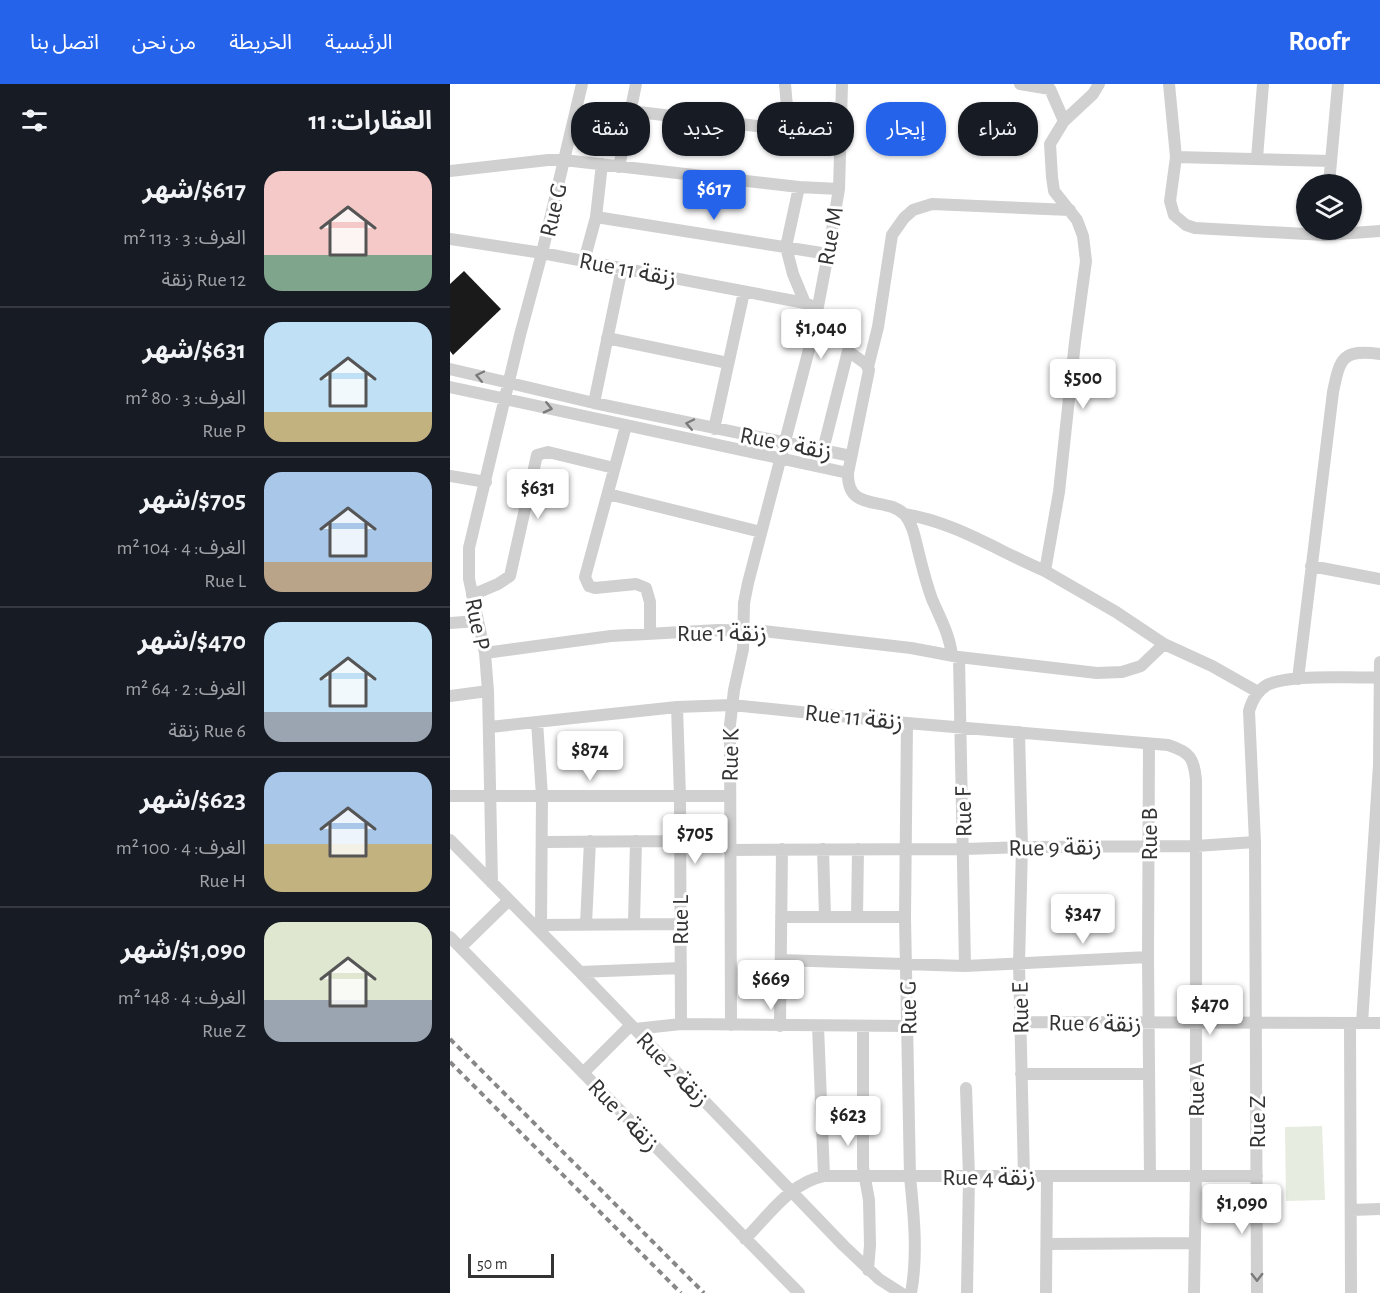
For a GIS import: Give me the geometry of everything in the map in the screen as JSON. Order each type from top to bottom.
[{"type":"street","name":"Rue G","points":[[520,335],[542,253],[580,84]]},
{"type":"street","points":[[632,102],[636,84]]},
{"type":"street","points":[[784,84],[786,102]]},
{"type":"street","name":"Rue M","points":[[842,84],[842,102]]},
{"type":"street","points":[[1020,84],[1050,89],[1064,121]]},
{"type":"street","points":[[1046,571],[1059,492],[1074,342],[1086,261],[1083,236],[1077,220],[1054,191],[1050,144],[1064,121],[1093,94],[1099,84]]},
{"type":"street","points":[[1169,84],[1176,157],[1170,201],[1174,215],[1186,225],[1196,228],[1296,231]]},
{"type":"street","points":[[1257,158],[1263,84]]},
{"type":"street","points":[[1330,174],[1338,84]]},
{"type":"street","points":[[650,113],[757,125]]},
{"type":"street","points":[[620,167],[622,156]]},
{"type":"street","name":"Rue M","points":[[743,631],[746,593],[812,338],[811,305],[828,254],[839,189],[840,156]]},
{"type":"street","points":[[1176,157],[1331,161]]},
{"type":"street","points":[[450,171],[564,160],[799,187],[839,189]]},
{"type":"street","points":[[584,261],[596,217],[602,164]]},
{"type":"street","points":[[799,187],[786,247],[793,274],[811,305]]},
{"type":"street","points":[[850,456],[878,327],[892,235],[904,218],[913,210],[932,204],[1070,210]]},
{"type":"street","points":[[596,217],[828,254]]},
{"type":"street","points":[[1362,231],[1380,231]]},
{"type":"street","name":"Rue 11 زنقة","points":[[450,239],[542,253],[811,305]]},
{"type":"street","points":[[594,403],[622,268]]},
{"type":"street","points":[[714,429],[744,292]]},
{"type":"street","name":"Rue P","points":[[492,883],[489,692],[485,653],[468,565],[469,548],[520,335]]},
{"type":"street","points":[[607,338],[728,363]]},
{"type":"street","points":[[823,450],[848,351],[860,358],[869,373]]},
{"type":"street","points":[[1298,679],[1337,371],[1341,362],[1352,354],[1361,352],[1380,354]]},
{"type":"street","name":"Rue 9 زنقة","points":[[450,369],[594,403],[850,456],[848,473],[450,387]]},
{"type":"street","points":[[626,426],[585,579],[589,586],[595,588],[636,584],[646,588],[650,602],[650,634]]},
{"type":"street","points":[[472,595],[507,579],[512,571],[537,455],[548,452],[614,468]]},
{"type":"street","points":[[848,473],[849,486],[854,494],[865,501],[898,510],[904,514],[927,518],[977,537],[1046,571],[1116,612],[1164,644],[1212,666],[1258,692]]},
{"type":"street","points":[[450,476],[486,482]]},
{"type":"street","points":[[608,494],[761,532]]},
{"type":"street","name":"Rue F","points":[[904,514],[912,526],[932,598],[956,657],[964,849],[965,966]]},
{"type":"street","points":[[1311,566],[1380,579]]},
{"type":"street","points":[[450,623],[478,621]]},
{"type":"street","name":"Rue K","points":[[731,1025],[729,796],[732,705],[743,649],[743,631]]},
{"type":"street","name":"Rue 1 زنقة","points":[[485,653],[611,636],[763,631],[911,648],[956,657],[1068,670],[1122,672],[1141,666],[1164,644]]},
{"type":"street","points":[[1351,1293],[1356,1024],[1374,935],[1380,662]]},
{"type":"street","points":[[1256,1023],[1255,842],[1249,711],[1253,698],[1268,685],[1298,679],[1380,677]]},
{"type":"street","points":[[450,696],[489,692]]},
{"type":"street","name":"Rue 11 زنقة","points":[[490,727],[677,707],[732,705],[907,723],[1168,745],[1186,753],[1194,765],[1196,780]]},
{"type":"street","name":"Rue L","points":[[677,707],[680,796],[681,1024]]},
{"type":"street","points":[[537,722],[543,842],[539,927],[586,924],[680,924]]},
{"type":"street","name":"Rue G","points":[[907,723],[905,917],[910,1177],[914,1200],[914,1279],[911,1293]]},
{"type":"street","name":"Rue E","points":[[1019,732],[1022,847],[1019,963],[1024,1177]]},
{"type":"street","name":"Rue B","points":[[1149,744],[1150,1176]]},
{"type":"street","name":"Rue A","points":[[1194,1293],[1196,780]]},
{"type":"street","points":[[450,796],[729,796]]},
{"type":"street","name":"Rue 2 زنقة","points":[[450,840],[539,927],[868,1270],[901,1293]]},
{"type":"street","points":[[543,842],[680,840]]},
{"type":"street","points":[[586,924],[590,841]]},
{"type":"street","points":[[634,923],[636,841]]},
{"type":"street","name":"Rue 9 زنقة","points":[[729,850],[1196,846],[1255,842]]},
{"type":"street","points":[[780,1026],[782,849]]},
{"type":"street","points":[[823,849],[825,917]]},
{"type":"street","points":[[857,917],[858,849]]},
{"type":"street","points":[[461,947],[509,900]]},
{"type":"street","points":[[781,917],[905,917]]},
{"type":"street","name":"Rue 1 زنقة","points":[[450,937],[799,1293]]},
{"type":"street","points":[[781,960],[965,966],[1148,957]]},
{"type":"street","points":[[580,972],[681,968]]},
{"type":"street","name":"Rue 6 زنقة","points":[[1021,1022],[1380,1023]]},
{"type":"street","name":"Rue Z","points":[[1256,1023],[1257,1293]]},
{"type":"street","points":[[583,1073],[633,1027],[681,1024],[908,1026]]},
{"type":"street","points":[[818,1026],[824,1176]]},
{"type":"street","points":[[863,1026],[864,1176],[869,1200],[870,1245],[868,1270]]},
{"type":"street","points":[[1021,1074],[1149,1074]]},
{"type":"street","points":[[966,1088],[969,1177],[967,1293]]},
{"type":"street","name":"Rue 4 زنقة","points":[[745,1239],[791,1192],[805,1181],[824,1176],[1257,1176]]},
{"type":"street","points":[[1046,1293],[1047,1177]]},
{"type":"street","points":[[1351,1210],[1380,1209]]},
{"type":"street","points":[[1047,1244],[1195,1243]]},
{"type":"shaded area","points":[[1322,1126],[1325,1200],[1286,1201],[1285,1127]]},
{"type":"building","points":[[464,271],[501,309],[453,355],[450,351],[450,284]]},
{"type":"railway","points":[[450,1039],[704,1293]]},
{"type":"railway","points":[[450,1062],[681,1293]]}]
